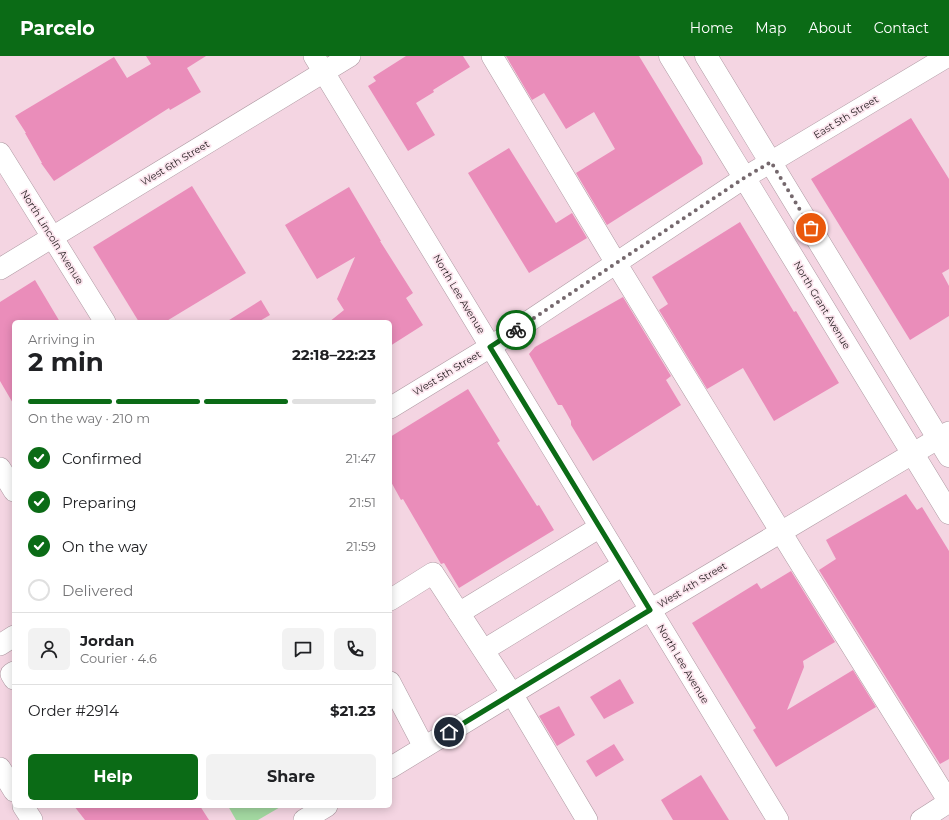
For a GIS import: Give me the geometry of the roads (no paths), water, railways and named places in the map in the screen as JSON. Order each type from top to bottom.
[{"type":"main road","name":"North Grant Avenue","points":[[670,56],[949,513]]},
{"type":"main road","points":[[706,56],[945,442]]},
{"type":"street","name":"West 6th Street","points":[[0,269],[319,64],[350,56]]},
{"type":"street","points":[[492,56],[616,263],[949,802],[921,820]]},
{"type":"street","name":"East 5th Street","points":[[744,178],[948,56]]},
{"type":"street","name":"North Lee Avenue","points":[[319,64],[778,820]]},
{"type":"street","name":"North Lincoln Avenue","points":[[0,153],[104,320]]},
{"type":"street","name":"West 5th Street","points":[[392,407],[490,347],[744,178]]},
{"type":"street","name":"West 4th Street","points":[[392,767],[913,453],[945,442]]},
{"type":"street","points":[[0,468],[12,487]]},
{"type":"street","points":[[459,614],[600,527]]},
{"type":"street","points":[[484,650],[623,565]]},
{"type":"street","points":[[392,599],[433,573],[512,694],[587,820]]},
{"type":"street","points":[[0,645],[12,637]]},
{"type":"street","points":[[392,686],[424,747]]},
{"type":"street","points":[[0,768],[12,788]]},
{"type":"street","points":[[304,820],[324,808]]}]
